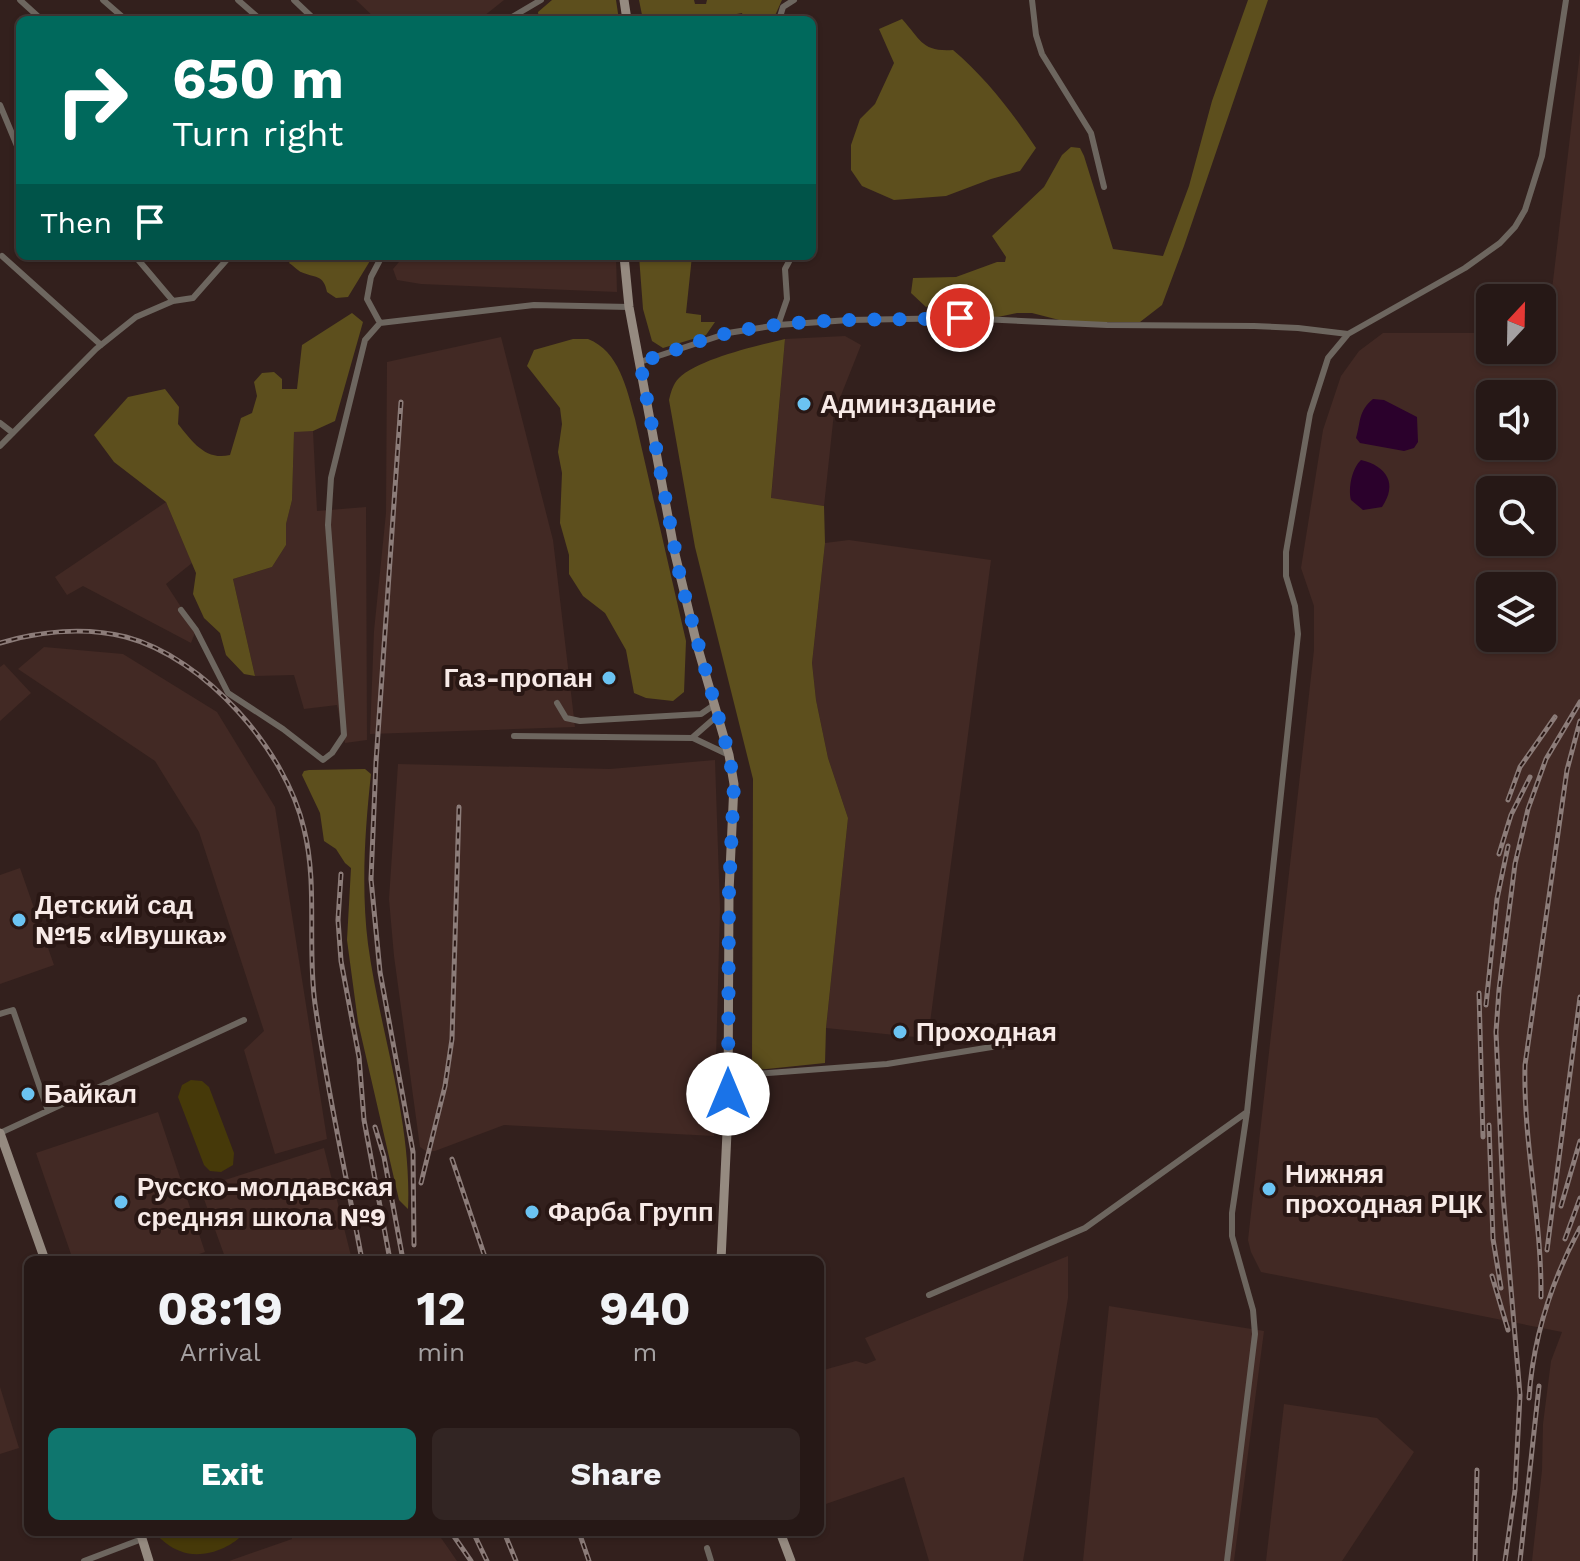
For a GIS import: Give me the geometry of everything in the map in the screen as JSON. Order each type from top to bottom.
[{"type":"main road","points":[[624,260],[629,307],[681,582],[729,755],[734,784],[721,1256]]},
{"type":"main road","points":[[0,1133],[44,1256]]},
{"type":"main road","points":[[141,1536],[149,1561]]},
{"type":"main road","points":[[782,1536],[791,1561]]},
{"type":"street","points":[[20,0],[38,16]]},
{"type":"street","points":[[103,0],[121,16]]},
{"type":"street","points":[[238,0],[256,16]]},
{"type":"street","points":[[294,0],[311,16]]},
{"type":"street","points":[[514,16],[541,0]]},
{"type":"street","points":[[780,16],[783,7],[794,0]]},
{"type":"street","points":[[1032,0],[1036,35],[1042,54],[1091,133],[1104,187]]},
{"type":"street","points":[[1227,1561],[1255,1334],[1253,1310],[1232,1236],[1232,1213],[1247,1112],[1298,634],[1295,606],[1286,576],[1286,552],[1310,414],[1328,358],[1348,334],[1465,268],[1500,243],[1515,227],[1525,210],[1542,156],[1566,0]]},
{"type":"street","points":[[0,105],[16,143]]},
{"type":"street","points":[[2,256],[101,345]]},
{"type":"street","points":[[138,260],[173,301]]},
{"type":"street","points":[[0,446],[101,345],[136,317],[173,301],[193,298],[226,260]]},
{"type":"street","points":[[380,260],[371,277],[367,299],[380,323]]},
{"type":"street","points":[[778,325],[787,299],[785,269],[790,260]]},
{"type":"street","points":[[181,610],[196,630],[228,693],[323,760],[344,735],[328,525],[331,478],[365,340],[380,323],[534,305],[629,307]]},
{"type":"street","points":[[640,362],[728,333],[841,320],[960,318],[1107,325],[1298,328],[1348,334]]},
{"type":"street","points":[[0,423],[13,433]]},
{"type":"street","points":[[557,703],[566,718],[580,721],[701,714],[714,705]]},
{"type":"street","points":[[693,738],[717,716]]},
{"type":"street","points":[[514,736],[693,738],[729,755]]},
{"type":"street","points":[[0,1014],[13,1010],[48,1111]]},
{"type":"street","points":[[0,1133],[244,1020]]},
{"type":"street","points":[[728,1076],[887,1064],[1004,1045],[1017,1026]]},
{"type":"street","points":[[929,1295],[1085,1228],[1247,1112]]},
{"type":"street","points":[[84,1561],[141,1536]]},
{"type":"street","points":[[707,1548],[711,1561]]},
{"type":"shaded area","points":[[356,0],[504,0],[484,16],[373,16]]},
{"type":"shaded area","points":[[552,0],[616,0],[618,16],[538,16],[538,12]]},
{"type":"shaded area","points":[[639,0],[694,0],[695,4],[706,4],[707,0],[782,0],[775,16],[743,16],[742,13],[726,16],[642,16]]},
{"type":"shaded area","points":[[1248,0],[1268,0],[1162,305],[1140,322],[1067,322],[1032,313],[993,318],[945,302],[926,307],[911,293],[913,278],[956,277],[1005,262],[1006,257],[992,236],[1044,187],[1062,155],[1071,147],[1080,148],[1084,156],[1113,249],[1163,256],[1189,186],[1212,101]]},
{"type":"shaded area","points":[[902,19],[928,47],[953,50],[977,72],[1008,109],[1036,148],[1020,171],[946,196],[894,200],[862,186],[851,170],[851,145],[860,119],[875,104],[894,63],[879,29]]},
{"type":"shaded area","points":[[1580,52],[1580,1561],[1532,1561],[1551,1361],[1562,1332],[1261,1272],[1248,1240],[1314,650],[1314,606],[1301,568],[1323,430],[1341,376],[1359,351],[1383,333],[1476,333],[1476,364],[1556,364],[1556,284],[1553,284]]},
{"type":"shaded area","points":[[291,260],[371,260],[348,297],[336,298],[327,292],[321,279],[300,272],[289,263]]},
{"type":"shaded area","points":[[401,260],[616,260],[617,292],[421,284],[397,280],[393,269]]},
{"type":"shaded area","points":[[639,260],[692,260],[686,313],[701,315],[701,322],[715,322],[706,335],[663,348],[652,341],[643,309]]},
{"type":"shaded area","points":[[352,313],[363,322],[335,421],[313,431],[294,432],[292,500],[286,524],[286,545],[272,567],[233,579],[255,676],[244,674],[226,655],[220,633],[204,618],[193,594],[196,573],[166,502],[114,462],[94,435],[128,397],[165,389],[179,407],[178,424],[194,443],[213,455],[230,455],[241,418],[252,413],[257,396],[254,382],[262,373],[274,372],[282,379],[282,389],[297,389],[302,345]]},
{"type":"shaded area","points":[[845,336],[861,345],[834,413],[824,506],[771,499],[785,339]]},
{"type":"shaded area","points":[[501,337],[553,540],[575,727],[370,734],[374,631],[386,513],[387,362]]},
{"type":"shaded area","points":[[573,339],[588,339],[607,352],[620,372],[635,419],[686,641],[684,692],[673,701],[646,698],[634,693],[626,650],[605,613],[583,596],[569,574],[569,555],[560,523],[560,408],[527,366],[534,350]]},
{"type":"shaded area","points":[[785,339],[771,498],[824,506],[825,543],[812,663],[828,758],[848,818],[825,1063],[757,1070],[752,1064],[753,779],[695,547],[669,400],[677,380],[688,371],[729,354]]},
{"type":"shaded area","points":[[1373,399],[1384,400],[1417,417],[1418,442],[1414,448],[1404,451],[1360,443],[1356,438],[1361,417]]},
{"type":"shaded area","points":[[294,431],[313,431],[317,511],[366,507],[367,740],[345,743],[337,705],[304,709],[294,675],[255,676],[233,579],[272,567],[286,545],[286,524],[292,500]]},
{"type":"shaded area","points":[[1361,460],[1378,467],[1387,477],[1389,491],[1382,507],[1363,510],[1351,500],[1352,478]]},
{"type":"shaded area","points":[[166,502],[192,563],[166,584],[196,630],[191,643],[83,586],[67,595],[55,577]]},
{"type":"shaded area","points":[[849,540],[991,560],[928,1038],[903,1038],[826,1028],[848,818],[828,758],[812,663],[825,543]]},
{"type":"shaded area","points":[[44,647],[123,654],[217,712],[275,807],[327,1139],[275,1154],[244,1050],[264,1031],[199,832],[155,761],[18,669]]},
{"type":"shaded area","points":[[4,664],[31,693],[0,721],[0,667]]},
{"type":"shaded area","points":[[715,760],[720,909],[714,1136],[504,1125],[435,1151],[420,1147],[389,899],[398,764],[610,769]]},
{"type":"shaded area","points":[[365,769],[371,774],[365,859],[368,944],[405,1142],[408,1209],[399,1200],[358,1022],[347,940],[351,868],[336,849],[324,841],[320,813],[302,775],[309,770]]},
{"type":"shaded area","name":"Детский сад №15 «Ивушка»","points":[[20,868],[54,965],[0,984],[0,875]]},
{"type":"shaded area","points":[[191,1080],[202,1081],[209,1087],[234,1153],[233,1165],[221,1172],[210,1171],[204,1165],[178,1097],[182,1085]]},
{"type":"shaded area","name":"Русско-молдавская средняя школа №9","points":[[158,1112],[205,1252],[194,1256],[72,1256],[36,1153]]},
{"type":"shaded area","points":[[324,1148],[351,1256],[225,1256],[200,1188]]},
{"type":"shaded area","points":[[1068,1256],[1068,1298],[1023,1561],[929,1561],[904,1477],[824,1505],[824,1370],[856,1361],[866,1364],[876,1360],[865,1338]]},
{"type":"shaded area","points":[[1109,1306],[1264,1331],[1234,1561],[1083,1561]]},
{"type":"shaded area","points":[[0,1387],[19,1448],[0,1454]]},
{"type":"shaded area","points":[[1284,1404],[1377,1418],[1414,1452],[1342,1561],[1266,1561]]},
{"type":"shaded area","points":[[158,1536],[241,1536],[224,1548],[197,1554],[176,1550]]},
{"type":"shaded area","points":[[291,1536],[440,1536],[457,1561],[229,1561],[292,1539]]},
{"type":"railway","points":[[401,402],[371,879],[380,972],[413,1152],[414,1245]]},
{"type":"railway","points":[[0,643],[47,633],[79,631],[126,637],[156,648],[185,665],[238,711],[280,769],[294,799],[308,850],[315,1004],[361,1256]]},
{"type":"railway","points":[[1505,1561],[1515,1490],[1520,1395],[1503,1195],[1496,1032],[1499,990],[1515,864],[1528,809],[1546,759],[1580,702]]},
{"type":"railway","points":[[1508,800],[1520,767],[1555,717]]},
{"type":"railway","points":[[1541,1297],[1525,1065],[1567,770],[1580,721]]},
{"type":"railway","points":[[1499,854],[1511,815],[1530,777]]},
{"type":"railway","points":[[421,1183],[445,1086],[452,1039],[459,807]]},
{"type":"railway","points":[[1486,1005],[1497,899],[1508,846]]},
{"type":"railway","points":[[341,874],[338,920],[341,961],[359,1057],[364,1120],[389,1256]]},
{"type":"railway","points":[[1479,993],[1483,1137]]},
{"type":"railway","points":[[1547,1250],[1580,997]]},
{"type":"railway","points":[[1489,1125],[1493,1239],[1501,1288]]},
{"type":"railway","points":[[375,1127],[384,1157],[402,1256]]},
{"type":"railway","points":[[1561,1206],[1580,1141]]},
{"type":"railway","points":[[452,1159],[485,1256]]},
{"type":"railway","points":[[1565,1239],[1580,1198]]},
{"type":"railway","points":[[1529,1398],[1535,1354],[1546,1310],[1580,1228]]},
{"type":"railway","points":[[1492,1276],[1508,1330]]},
{"type":"railway","points":[[1520,1561],[1539,1386]]},
{"type":"railway","points":[[1475,1561],[1477,1470]]},
{"type":"railway","points":[[454,1536],[471,1561]]},
{"type":"railway","points":[[475,1536],[487,1561]]},
{"type":"railway","points":[[506,1536],[516,1561]]},
{"type":"railway","points":[[580,1536],[589,1561]]},
{"type":"place","name":"Админздание","points":[[804,404]]},
{"type":"place","name":"Газ-пропан","points":[[609,678]]},
{"type":"place","name":"Детский сад №15 «Ивушка»","points":[[19,920]]},
{"type":"place","name":"Проходная","points":[[900,1032]]},
{"type":"place","name":"Байкал","points":[[28,1094]]},
{"type":"place","name":"Нижняя проходная РЦК","points":[[1269,1189]]},
{"type":"place","name":"Русско-молдавская средняя школа №9","points":[[121,1202]]},
{"type":"place","name":"Фарба Групп","points":[[532,1212]]},
{"type":"route","points":[[728,1094],[729,892],[734,784],[729,755],[681,582],[640,362],[728,333],[778,325],[833,320],[960,318]]}]
